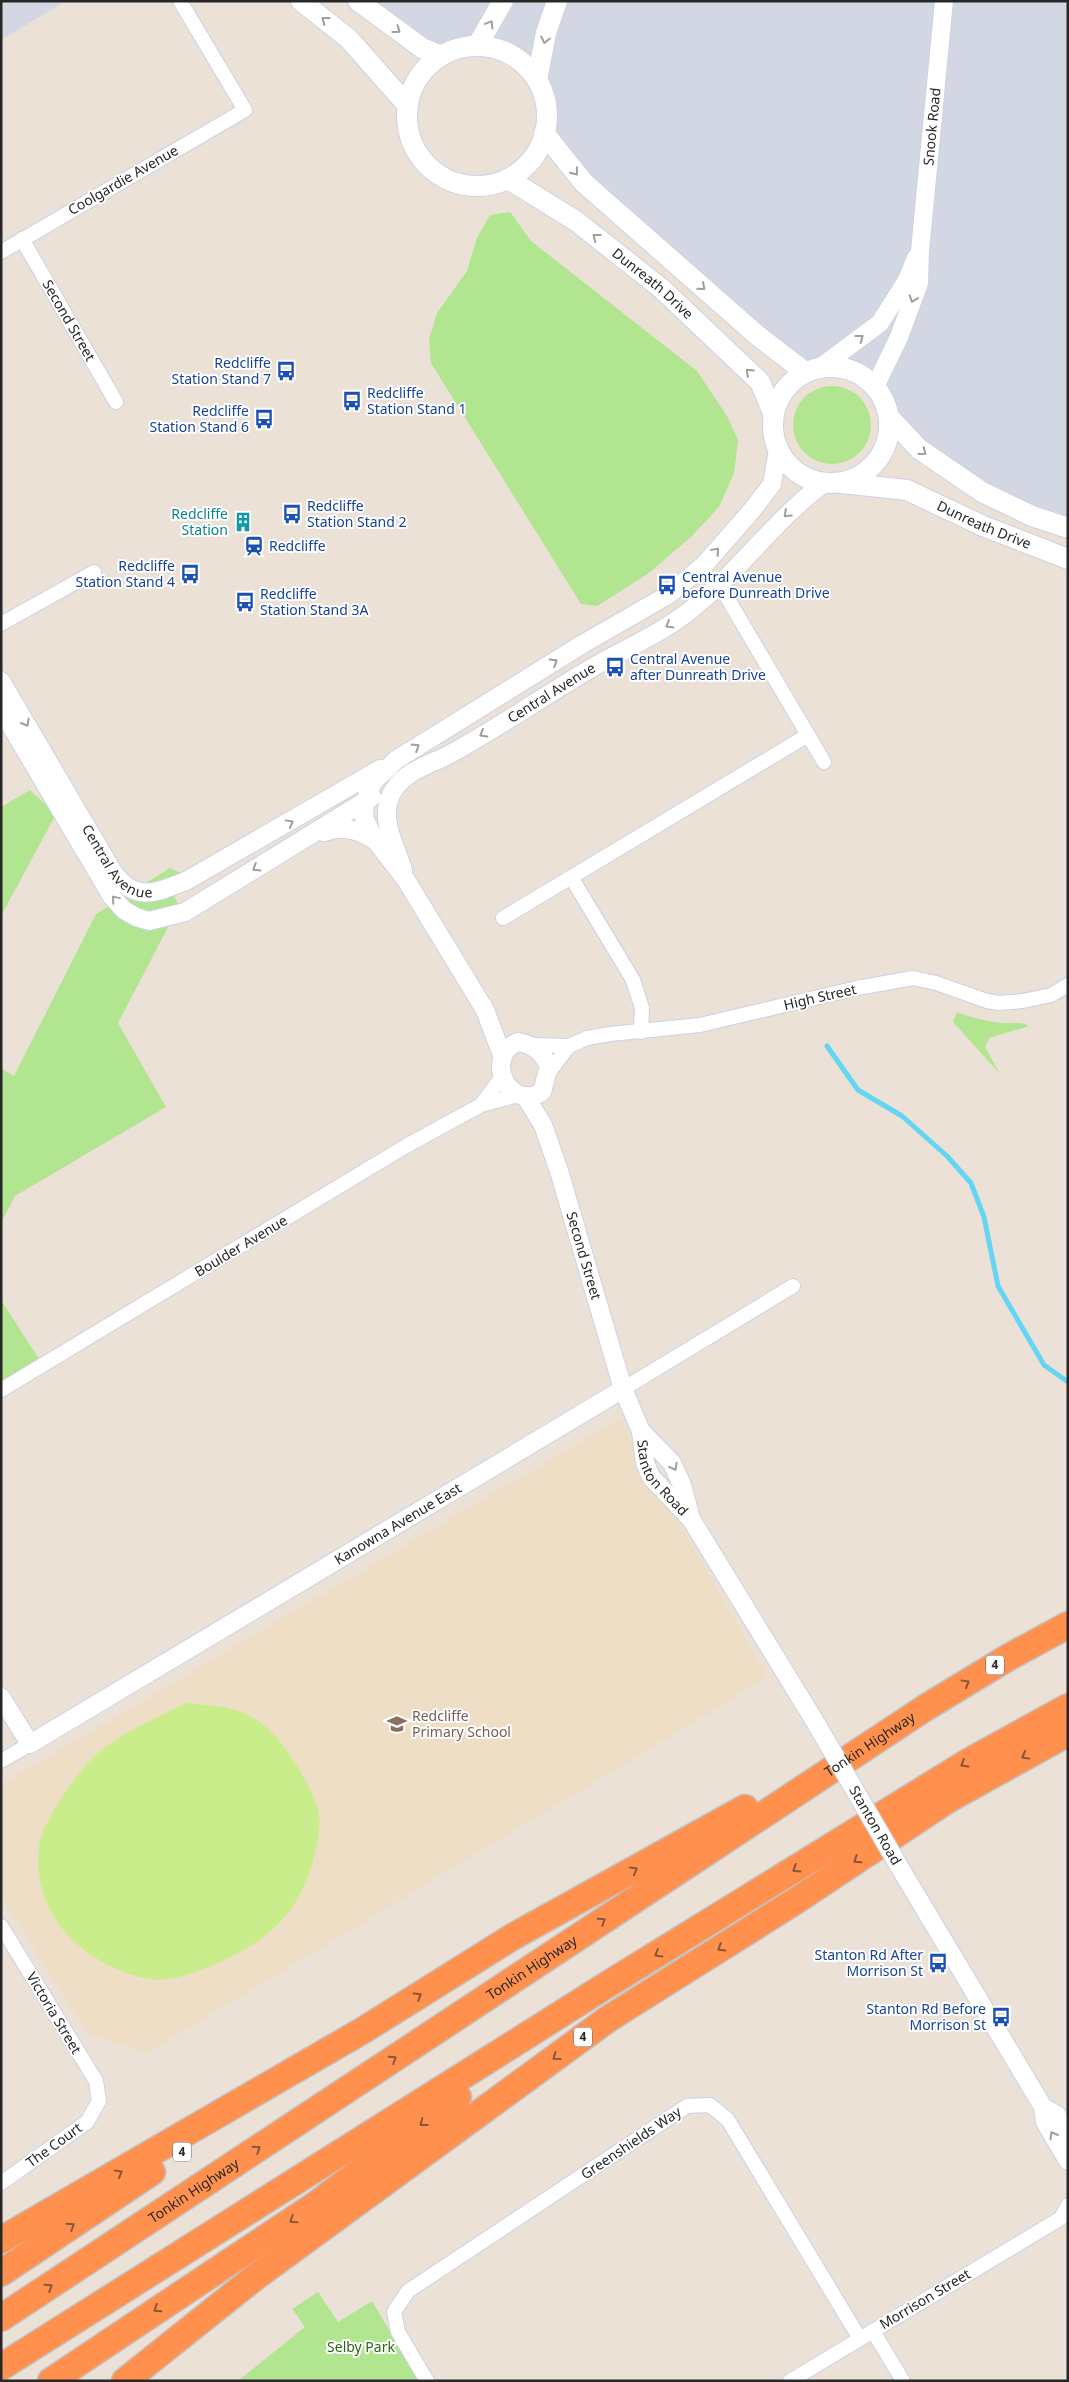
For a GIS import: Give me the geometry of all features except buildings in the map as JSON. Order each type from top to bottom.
[{"type":"highway","name":"Tonkin Highway","points":[[1,2318],[925,1708],[1009,1657],[1068,1625]]},
{"type":"highway","points":[[1,2367],[602,1988],[968,1762],[1068,1707]]},
{"type":"highway","name":"4","points":[[1,2273],[362,2032],[514,1936],[925,1708]]},
{"type":"highway","name":"4","points":[[125,2381],[254,2278],[608,2019],[797,1900],[949,1799],[1068,1732]]},
{"type":"highway","points":[[51,2381],[315,2205],[602,1988]]},
{"type":"highway","name":"4","points":[[1,2240],[362,2032]]},
{"type":"main road","points":[[301,1],[349,39],[408,106]]},
{"type":"main road","points":[[358,1],[422,48],[441,56]]},
{"type":"main road","points":[[477,46],[503,1]]},
{"type":"main road","points":[[537,80],[546,33],[557,1]]},
{"type":"main road","points":[[477,46],[500,49],[522,61],[537,80],[545,96],[547,115],[544,133],[537,152],[524,168],[508,179],[478,186],[459,184],[443,177],[419,155],[412,140],[408,123],[408,106],[414,87],[425,70],[441,56],[458,48],[477,46]]},
{"type":"main road","points":[[544,133],[584,183],[758,336],[813,370]]},
{"type":"main road","name":"Dunreath Drive","points":[[508,179],[576,221],[662,289],[760,382],[774,413]]},
{"type":"main road","points":[[836,367],[851,370],[864,377],[875,387],[884,401],[889,417],[888,434],[883,451],[872,466],[858,477],[833,483],[807,479],[784,461],[778,450],[773,432],[774,413],[780,395],[791,382],[813,370],[836,367]]},
{"type":"main road","name":"Dunreath Drive","points":[[889,417],[918,449],[982,492],[1032,516],[1068,528]]},
{"type":"main road","name":"Dunreath Drive","points":[[833,483],[907,490],[983,526],[1068,559]]},
{"type":"street","name":"Coolgardie Avenue","points":[[1,252],[245,110],[180,1]]},
{"type":"street","name":"Snook Road","points":[[875,387],[899,337],[919,283],[920,251],[944,1]]},
{"type":"street","name":"Second Street","points":[[22,239],[116,402]]},
{"type":"street","name":"Snook Road","points":[[813,370],[880,323],[907,280],[920,251]]},
{"type":"street","name":"Central Avenue","points":[[1,681],[113,872],[123,885],[135,892],[155,892],[186,881],[325,803],[581,645],[668,596],[704,565],[753,509],[772,484],[778,450]]},
{"type":"street","name":"Central Avenue","points":[[1,709],[112,897],[124,910],[136,917],[149,921],[185,912],[363,805],[406,776],[452,753],[595,666],[675,622],[719,584],[803,499],[833,483]]},
{"type":"street","points":[[1,624],[94,572]]},
{"type":"street","points":[[719,584],[824,762]]},
{"type":"street","points":[[503,918],[808,736]]},
{"type":"street","name":"Central Avenue","points":[[363,805],[373,782],[396,760]]},
{"type":"street","name":"Central Avenue","points":[[325,803],[342,801],[363,805],[386,817],[396,786],[406,776]]},
{"type":"street","points":[[363,805],[364,818],[375,840],[406,880],[485,1010],[502,1054],[502,1076]]},
{"type":"street","points":[[386,817],[406,880]]},
{"type":"street","name":"Central Avenue","points":[[298,843],[326,831],[343,828],[359,830],[375,840]]},
{"type":"street","points":[[571,877],[633,980],[642,1008],[641,1032]]},
{"type":"street","name":"High Street","points":[[569,1046],[594,1036],[700,1025],[857,988],[912,978],[936,982],[987,1001],[1000,1002],[1023,1001],[1051,995],[1068,985]]},
{"type":"street","points":[[485,1010],[525,1043],[542,1053],[549,1066],[548,1072]]},
{"type":"street","points":[[502,1054],[509,1046],[525,1043],[569,1046]]},
{"type":"street","points":[[548,1072],[569,1046]]},
{"type":"street","name":"Second Street","points":[[543,1125],[542,1092],[548,1072]]},
{"type":"street","name":"Second Street","points":[[502,1076],[507,1085],[522,1096],[543,1125],[559,1171],[623,1389]]},
{"type":"street","name":"Boulder Avenue","points":[[481,1105],[502,1076]]},
{"type":"street","points":[[522,1096],[534,1097],[542,1092]]},
{"type":"street","name":"Boulder Avenue","points":[[1,1390],[406,1146],[481,1105],[522,1096]]},
{"type":"street","name":"Kanowna Avenue East","points":[[1,1761],[793,1286]]},
{"type":"street","name":"Stanton Road","points":[[623,1389],[641,1431],[645,1463],[651,1477],[691,1519],[814,1720],[1043,2107],[1045,2122],[1068,2161]]},
{"type":"street","name":"Stanton Road","points":[[641,1431],[672,1463],[682,1485],[691,1519]]},
{"type":"street","points":[[1,1697],[30,1744]]},
{"type":"street","name":"Victoria Street","points":[[1,1926],[96,2081],[99,2101]]},
{"type":"street","name":"The Court","points":[[1,2183],[87,2122],[99,2101]]},
{"type":"street","name":"Greenshields Way","points":[[427,2381],[398,2332],[394,2312],[408,2291],[687,2106],[710,2105],[728,2120],[860,2339]]},
{"type":"street","name":"Stanton Road","points":[[1043,2107],[1057,2115],[1068,2135]]},
{"type":"street","name":"Morrison Street","points":[[790,2381],[1064,2218],[1068,2205]]},
{"type":"street","points":[[874,2331],[903,2381]]},
{"type":"shaded area","points":[[1,1],[66,1],[1,40]]},
{"type":"shaded area","points":[[358,1],[1068,1],[1068,529],[982,492],[897,419],[892,403],[883,388],[873,378],[859,371],[844,368],[828,368],[813,373],[758,336],[544,133],[546,115],[545,96],[537,80],[522,61],[500,50],[477,45],[458,49],[441,56]]},
{"type":"shaded area","name":"Redcliffe Primary School","points":[[619,1419],[768,1677],[146,2054],[87,2032],[1,1897],[1,1785]]},
{"type":"green space","points":[[510,212],[531,241],[697,371],[727,416],[738,440],[734,473],[719,507],[691,537],[649,573],[597,606],[581,604],[431,363],[429,339],[437,313],[467,271],[477,238],[490,215]]},
{"type":"green space","points":[[832,386],[847,389],[859,398],[868,410],[871,425],[868,440],[859,452],[847,461],[832,464],[817,461],[805,452],[796,440],[793,425],[796,410],[805,398],[817,389]]},
{"type":"green space","points":[[30,790],[56,814],[1,916],[1,807]]},
{"type":"green space","points":[[170,868],[188,876],[173,894],[179,906],[118,1023],[166,1107],[15,1196],[1,1223],[1,1068],[14,1076],[96,914]]},
{"type":"green space","points":[[957,1012],[984,1020],[1029,1026],[989,1038],[985,1047],[1000,1074],[953,1022]]},
{"type":"green space","points":[[1,1300],[39,1359],[1,1382]]},
{"type":"green space","points":[[186,1703],[223,1707],[237,1711],[250,1716],[273,1734],[296,1764],[311,1792],[319,1816],[318,1836],[306,1882],[285,1916],[272,1930],[239,1953],[221,1962],[183,1976],[157,1980],[140,1977],[106,1964],[89,1954],[62,1929],[52,1914],[40,1880],[38,1861],[40,1841],[48,1821],[59,1802],[74,1780],[93,1758],[122,1736]]},
{"type":"green space","name":"Selby Park","points":[[318,2292],[338,2322],[372,2301],[419,2381],[238,2381],[305,2327],[292,2309]]},
{"type":"waterway","points":[[827,1046],[858,1090],[902,1116],[947,1156],[971,1183],[984,1217],[998,1286],[1044,1365],[1068,1382]]},
{"type":"place","name":"Redcliffe Station Stand 7","points":[[286,371]]},
{"type":"place","name":"Redcliffe Station Stand 1","points":[[352,401]]},
{"type":"place","name":"Redcliffe Station Stand 6","points":[[264,419]]},
{"type":"place","name":"Redcliffe Station Stand 2","points":[[292,514]]},
{"type":"place","name":"Redcliffe Station","points":[[243,522]]},
{"type":"place","name":"Redcliffe","points":[[254,546]]},
{"type":"place","name":"Redcliffe Station Stand 4","points":[[190,574]]},
{"type":"place","name":"Central Avenue before Dunreath Drive","points":[[667,585]]},
{"type":"place","name":"Redcliffe Station Stand 3A","points":[[245,602]]},
{"type":"place","name":"Central Avenue after Dunreath Drive","points":[[615,667]]},
{"type":"place","name":"Redcliffe Primary School","points":[[397,1724]]},
{"type":"place","name":"Stanton Rd After Morrison St","points":[[938,1963]]},
{"type":"place","name":"Stanton Rd Before Morrison St","points":[[1001,2017]]}]
